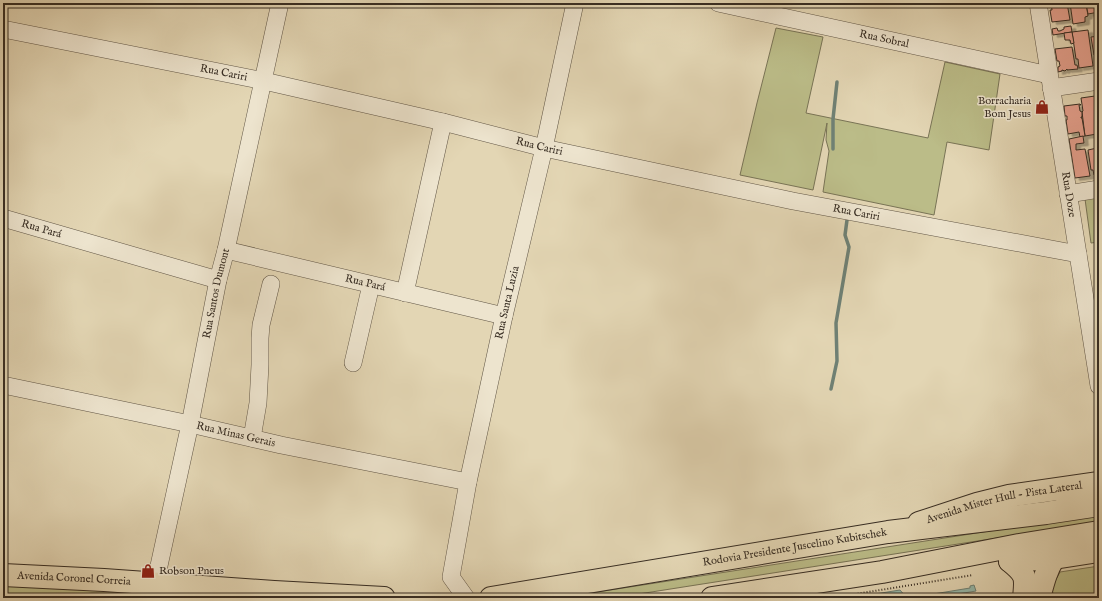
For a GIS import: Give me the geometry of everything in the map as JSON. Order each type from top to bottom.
[{"type":"main road","name":"Avenida Mister Hull - Pista Lateral","points":[[888,532],[977,504],[1002,498],[1099,483]]},
{"type":"main road","points":[[1046,513],[1099,488]]},
{"type":"main road","name":"Rodovia Presidente Juscelino Kubitschek","points":[[491,598],[888,532],[1046,513],[1099,505]]},
{"type":"main road","points":[[712,598],[882,572],[1019,545],[1099,532]]},
{"type":"main road","points":[[882,572],[912,573],[1010,561],[1054,558],[1099,551]]},
{"type":"main road","points":[[1039,598],[1048,566],[1054,558]]},
{"type":"main road","points":[[1010,561],[1021,570],[1025,580],[1024,598]]},
{"type":"main road","name":"Avenida Coronel Correia","points":[[3,575],[384,598]]},
{"type":"street","name":"Rua Santos Dumont","points":[[155,584],[190,424],[218,280],[264,81],[280,3]]},
{"type":"street","name":"Rua Santa Luzia","points":[[466,598],[451,577],[468,482],[504,316],[544,148],[575,3]]},
{"type":"street","name":"Rua Sobral","points":[[718,3],[1050,81]]},
{"type":"street","name":"Rua Doze","points":[[1038,3],[1099,386]]},
{"type":"street","name":"Rua Cariri","points":[[3,29],[264,81],[443,122],[544,148],[793,200],[1078,254]]},
{"type":"street","points":[[1050,81],[1099,81]]},
{"type":"street","points":[[405,293],[443,122]]},
{"type":"street","points":[[1068,194],[1099,190]]},
{"type":"street","name":"Rua Pará","points":[[3,218],[218,280]]},
{"type":"street","name":"Rua Pará","points":[[226,250],[504,316]]},
{"type":"street","points":[[252,438],[258,396],[260,332],[271,284]]},
{"type":"street","points":[[353,363],[371,285]]},
{"type":"street","name":"Rua Minas Gerais","points":[[3,384],[252,438],[468,482]]},
{"type":"path","points":[[831,598],[973,575]]},
{"type":"green space","points":[[776,28],[823,37],[806,113],[928,138],[945,62],[1000,74],[989,150],[947,142],[934,215],[823,192],[829,151],[826,140],[827,123],[813,190],[740,175]]},
{"type":"green space","points":[[1099,196],[1099,242],[1091,243],[1085,199]]},
{"type":"green space","points":[[1099,514],[1099,522],[613,598],[559,598]]},
{"type":"green space","points":[[1099,566],[1099,598],[1064,598],[1051,592],[1060,572]]},
{"type":"green space","points":[[3,582],[171,595],[92,593],[54,598],[3,598]]},
{"type":"shaded area","points":[[974,585],[976,591],[934,598],[909,598],[970,588],[970,586]]},
{"type":"shaded area","points":[[900,590],[907,598],[850,598]]},
{"type":"building","points":[[1051,3],[1067,3],[1070,20],[1052,22],[1050,10],[1052,10]]},
{"type":"building","points":[[1070,3],[1086,3],[1088,16],[1085,17],[1085,22],[1073,24]]},
{"type":"building","points":[[1086,3],[1099,3],[1099,12],[1088,14]]},
{"type":"building","points":[[1071,26],[1072,32],[1053,35],[1052,29],[1057,28],[1058,31],[1060,31],[1064,29],[1064,27]]},
{"type":"building","points":[[1088,30],[1093,66],[1079,68],[1078,59],[1076,59],[1072,32]]},
{"type":"building","points":[[1072,32],[1074,43],[1071,44],[1070,40],[1065,40],[1064,33]]},
{"type":"building","points":[[1099,36],[1098,65],[1096,55],[1094,55],[1091,37]]},
{"type":"building","points":[[1072,47],[1075,65],[1077,65],[1078,69],[1067,69],[1065,71],[1062,70],[1058,72],[1058,67],[1060,66],[1059,61],[1057,61],[1055,49]]},
{"type":"building","points":[[1095,96],[1099,118],[1099,121],[1095,122],[1097,134],[1085,136],[1081,98]]},
{"type":"building","points":[[1080,104],[1085,136],[1080,137],[1079,132],[1068,134],[1066,120],[1067,116],[1065,116],[1064,106]]},
{"type":"building","points":[[1083,136],[1084,143],[1076,144],[1076,150],[1085,149],[1090,176],[1075,178],[1069,139]]},
{"type":"building","points":[[1099,148],[1099,175],[1094,175],[1093,170],[1091,170],[1088,150]]},
{"type":"waterway","points":[[833,149],[833,119],[837,82]]},
{"type":"waterway","points":[[831,389],[837,361],[836,323],[849,247],[845,235],[847,220]]},
{"type":"place","name":"Borracharia Bom Jesus","points":[[1042,107]]},
{"type":"place","name":"Robson Pneus","points":[[148,571]]}]
